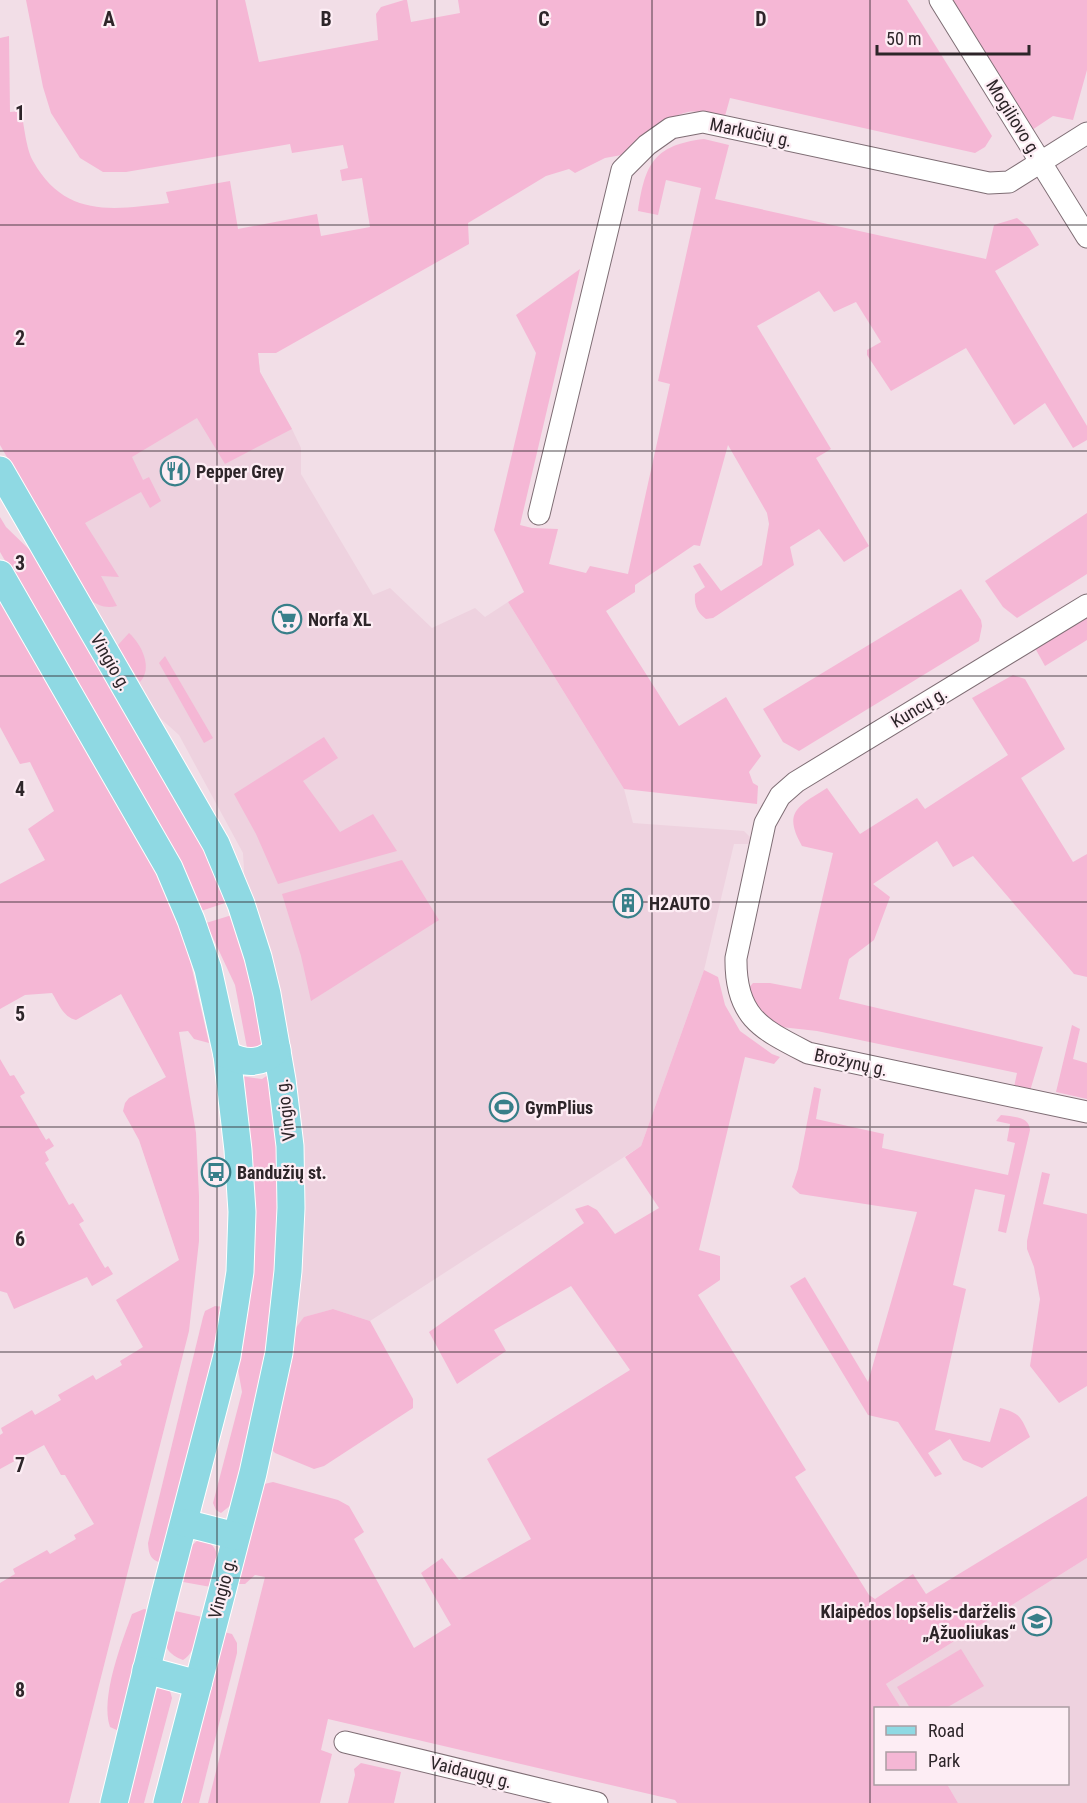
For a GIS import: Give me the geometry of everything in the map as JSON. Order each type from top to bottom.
[{"type":"main road","name":"Vingio g.","points":[[0,470],[216,844],[241,904],[258,957],[282,1080],[290,1146],[291,1208],[288,1271],[279,1353],[236,1536],[166,1803]]},
{"type":"main road","points":[[0,573],[169,868],[191,920],[208,969],[227,1055],[238,1150],[242,1212],[240,1272],[227,1356],[114,1803]]},
{"type":"main road","points":[[227,1055],[247,1063],[270,1057],[277,1050]]},
{"type":"main road","points":[[185,1523],[236,1536]]},
{"type":"main road","points":[[146,1670],[198,1684]]},
{"type":"street","name":"Mogiliovo g.","points":[[940,0],[1087,237]]},
{"type":"street","name":"Markučių g.","points":[[539,514],[622,170],[647,146],[671,128],[702,122],[989,183],[1009,182],[1087,132]]},
{"type":"street","name":"Kuncų g.","points":[[765,823],[780,796],[796,782],[1087,605]]},
{"type":"street","name":"Brožynų g.","points":[[765,823],[736,958],[736,977],[742,1002],[754,1020],[776,1037],[808,1053],[1087,1112]]},
{"type":"street","name":"Vaidaugų g.","points":[[345,1742],[597,1803]]},
{"type":"shaded area","points":[[258,353],[260,372],[301,448],[301,474],[373,595],[390,588],[432,628],[475,608],[485,617],[508,602],[624,789],[633,823],[744,831],[750,837],[750,844],[734,844],[704,970],[641,1146],[370,1321],[333,1309],[305,1317],[295,1329],[301,1250],[245,887],[243,853],[179,735],[150,709],[24,487]]},
{"type":"shaded area","name":"Klaipėdos lopšelis-darželis „Ąžuoliukas“","points":[[1087,1558],[1087,1803],[958,1803],[948,1785],[1069,1785],[1069,1707],[900,1707],[886,1684]]},
{"type":"green space","points":[[26,0],[245,0],[259,62],[378,40],[376,14],[381,7],[404,0],[407,0],[411,22],[460,13],[458,0],[907,0],[992,136],[985,147],[975,153],[730,98],[725,116],[688,112],[670,118],[639,140],[627,154],[605,158],[575,173],[569,169],[546,176],[468,223],[469,244],[276,353],[258,353],[260,372],[292,429],[225,464],[197,418],[132,457],[143,480],[149,477],[161,501],[150,508],[141,492],[85,523],[119,577],[101,576],[117,606],[105,607],[88,599],[0,445],[0,38],[9,36],[10,112],[21,111],[31,156],[46,179],[60,193],[75,201],[109,208],[169,203],[166,192],[230,181],[238,229],[317,214],[321,236],[370,227],[362,178],[342,181],[340,170],[348,168],[343,145],[292,153],[290,144],[126,172],[103,172],[80,158],[51,113],[43,87]]},
{"type":"green space","points":[[951,0],[1087,0],[1087,70],[1073,120],[1053,116],[1032,130]]},
{"type":"green space","points":[[704,139],[729,145],[715,199],[986,259],[994,225],[1017,218],[1029,228],[1039,245],[995,271],[1087,426],[1087,440],[1073,448],[1045,403],[1014,425],[966,348],[891,391],[867,355],[867,350],[881,342],[856,302],[834,312],[819,291],[757,326],[831,449],[816,458],[869,546],[844,562],[819,529],[790,547],[794,565],[713,618],[706,619],[698,611],[695,594],[705,587],[693,566],[700,563],[721,591],[762,565],[769,524],[767,513],[728,445],[700,546],[694,545],[635,585],[635,592],[606,611],[679,726],[726,697],[761,756],[749,772],[753,783],[758,786],[757,804],[624,789],[508,602],[524,592],[494,530],[536,353],[516,315],[580,269],[520,525],[558,529],[549,564],[586,573],[590,566],[628,574],[670,384],[658,381],[701,188],[666,180],[658,215],[638,211],[644,181],[654,160],[673,146]]},
{"type":"green space","points":[[1087,513],[1087,574],[1017,618],[1003,607],[985,581]]},
{"type":"green space","points":[[0,517],[6,527],[36,556],[198,833],[228,902],[201,911],[182,864],[0,552]]},
{"type":"green space","points":[[961,589],[981,620],[979,641],[799,751],[783,742],[763,709]]},
{"type":"green space","points":[[0,601],[169,894],[187,947],[209,1043],[194,1039],[188,1031],[179,1032],[196,1133],[199,1196],[199,1241],[189,1331],[69,1803],[0,1803],[0,1583],[15,1574],[13,1569],[47,1550],[50,1554],[76,1539],[74,1535],[94,1524],[44,1445],[0,1469],[0,1435],[3,1433],[1,1428],[32,1410],[35,1415],[61,1400],[58,1395],[93,1375],[96,1380],[122,1365],[120,1361],[143,1347],[116,1300],[179,1260],[139,1140],[123,1111],[129,1098],[166,1077],[121,994],[76,1020],[65,1013],[52,993],[25,995],[0,1009],[0,884],[45,860],[28,829],[54,811],[30,762],[20,764],[0,727]]},
{"type":"green space","points":[[1087,616],[1087,640],[1045,666],[1035,648]]},
{"type":"green space","points":[[129,633],[142,650],[146,664],[144,676],[140,682],[118,645]]},
{"type":"green space","points":[[165,656],[213,738],[204,743],[159,663]]},
{"type":"green space","points":[[1013,675],[1025,679],[1065,749],[1021,778],[1073,862],[1087,854],[1087,977],[1074,974],[973,856],[953,867],[937,841],[873,884],[890,897],[874,940],[849,959],[839,999],[1043,1047],[1030,1091],[1014,1087],[1017,1073],[817,1031],[781,1027],[762,1015],[744,993],[753,983],[770,983],[801,989],[833,853],[802,846],[794,825],[796,811],[827,788],[860,834],[917,798],[925,809],[1008,755],[972,698]]},
{"type":"green space","points":[[324,737],[338,758],[303,781],[340,832],[373,814],[397,851],[278,884],[256,834],[234,794]]},
{"type":"green space","points":[[402,860],[439,920],[311,1001],[301,956],[282,894]]},
{"type":"green space","points":[[232,915],[253,984],[265,1047],[248,1053],[235,985],[206,923]]},
{"type":"green space","points":[[704,970],[718,977],[725,1005],[740,1031],[772,1054],[780,1057],[774,1064],[745,1057],[699,1250],[720,1256],[720,1280],[698,1295],[806,1470],[795,1477],[869,1595],[875,1599],[913,1574],[926,1594],[1087,1496],[1087,1558],[886,1684],[900,1707],[874,1707],[874,1785],[948,1785],[958,1803],[677,1803],[675,1800],[328,1719],[321,1750],[332,1754],[320,1803],[208,1803],[265,1577],[255,1575],[245,1584],[236,1584],[260,1485],[273,1482],[338,1500],[349,1506],[364,1532],[354,1539],[414,1648],[451,1625],[421,1573],[442,1558],[459,1580],[531,1539],[487,1459],[630,1370],[571,1286],[494,1330],[506,1351],[457,1384],[429,1332],[584,1223],[575,1209],[588,1205],[597,1210],[615,1234],[659,1208],[625,1157],[641,1146]]},
{"type":"green space","points":[[1072,1025],[1080,1029],[1073,1059],[1087,1063],[1087,1099],[1056,1092]]},
{"type":"green space","points":[[0,1059],[10,1076],[14,1075],[25,1093],[20,1096],[46,1140],[49,1138],[54,1146],[45,1152],[49,1160],[45,1163],[69,1205],[73,1203],[84,1221],[79,1224],[105,1268],[108,1266],[113,1274],[92,1286],[87,1277],[14,1309],[7,1293],[0,1291]]},
{"type":"green space","points":[[271,1073],[283,1234],[264,1374],[231,1505],[221,1513],[216,1510],[213,1503],[242,1392],[237,1364],[240,1076],[262,1079]]},
{"type":"green space","points":[[814,1087],[821,1089],[816,1119],[884,1134],[882,1148],[1008,1175],[1015,1143],[1007,1141],[1010,1124],[996,1121],[1001,1115],[1010,1116],[1020,1118],[1029,1125],[1030,1130],[1006,1233],[998,1231],[1005,1195],[975,1189],[953,1285],[966,1289],[935,1430],[990,1442],[1000,1408],[1020,1417],[1030,1437],[982,1468],[963,1460],[950,1439],[928,1453],[942,1474],[935,1477],[898,1422],[868,1415],[790,1286],[805,1277],[868,1382],[917,1212],[800,1194],[792,1187],[798,1169]]},
{"type":"green space","points":[[1042,1172],[1050,1174],[1043,1204],[1087,1214],[1087,1386],[1059,1403],[1030,1366],[1040,1299],[1027,1241]]},
{"type":"green space","points":[[215,1306],[223,1307],[211,1370],[161,1563],[151,1556],[148,1543],[203,1317],[205,1311]]},
{"type":"green space","points":[[333,1309],[370,1321],[413,1399],[413,1408],[324,1466],[314,1469],[275,1453],[270,1448],[295,1329],[304,1317]]},
{"type":"green space","points":[[198,1540],[207,1542],[216,1551],[217,1558],[211,1587],[183,1582],[190,1547]]},
{"type":"green space","points":[[144,1609],[149,1610],[119,1731],[110,1727],[108,1715],[113,1670],[132,1614]]},
{"type":"green space","points":[[175,1611],[202,1617],[194,1646],[183,1660],[174,1656],[166,1646],[167,1634]]},
{"type":"green space","points":[[224,1632],[232,1634],[237,1643],[237,1653],[199,1803],[181,1803]]},
{"type":"green space","points":[[961,1649],[984,1686],[948,1707],[909,1707],[897,1687]]},
{"type":"green space","points":[[164,1687],[170,1691],[172,1698],[144,1803],[125,1803],[152,1694],[158,1688]]},
{"type":"green space","points":[[361,1763],[401,1772],[394,1803],[348,1803],[355,1775],[354,1769]]},
{"type":"place","name":"Pepper Grey","points":[[175,471]]},
{"type":"place","name":"Norfa XL","points":[[287,619]]},
{"type":"place","name":"H2AUTO","points":[[628,903]]},
{"type":"place","name":"GymPlius","points":[[504,1107]]},
{"type":"place","name":"Bandužių st.","points":[[216,1172]]},
{"type":"place","name":"Klaipėdos lopšelis-darželis „Ąžuoliukas“","points":[[1037,1621]]}]
